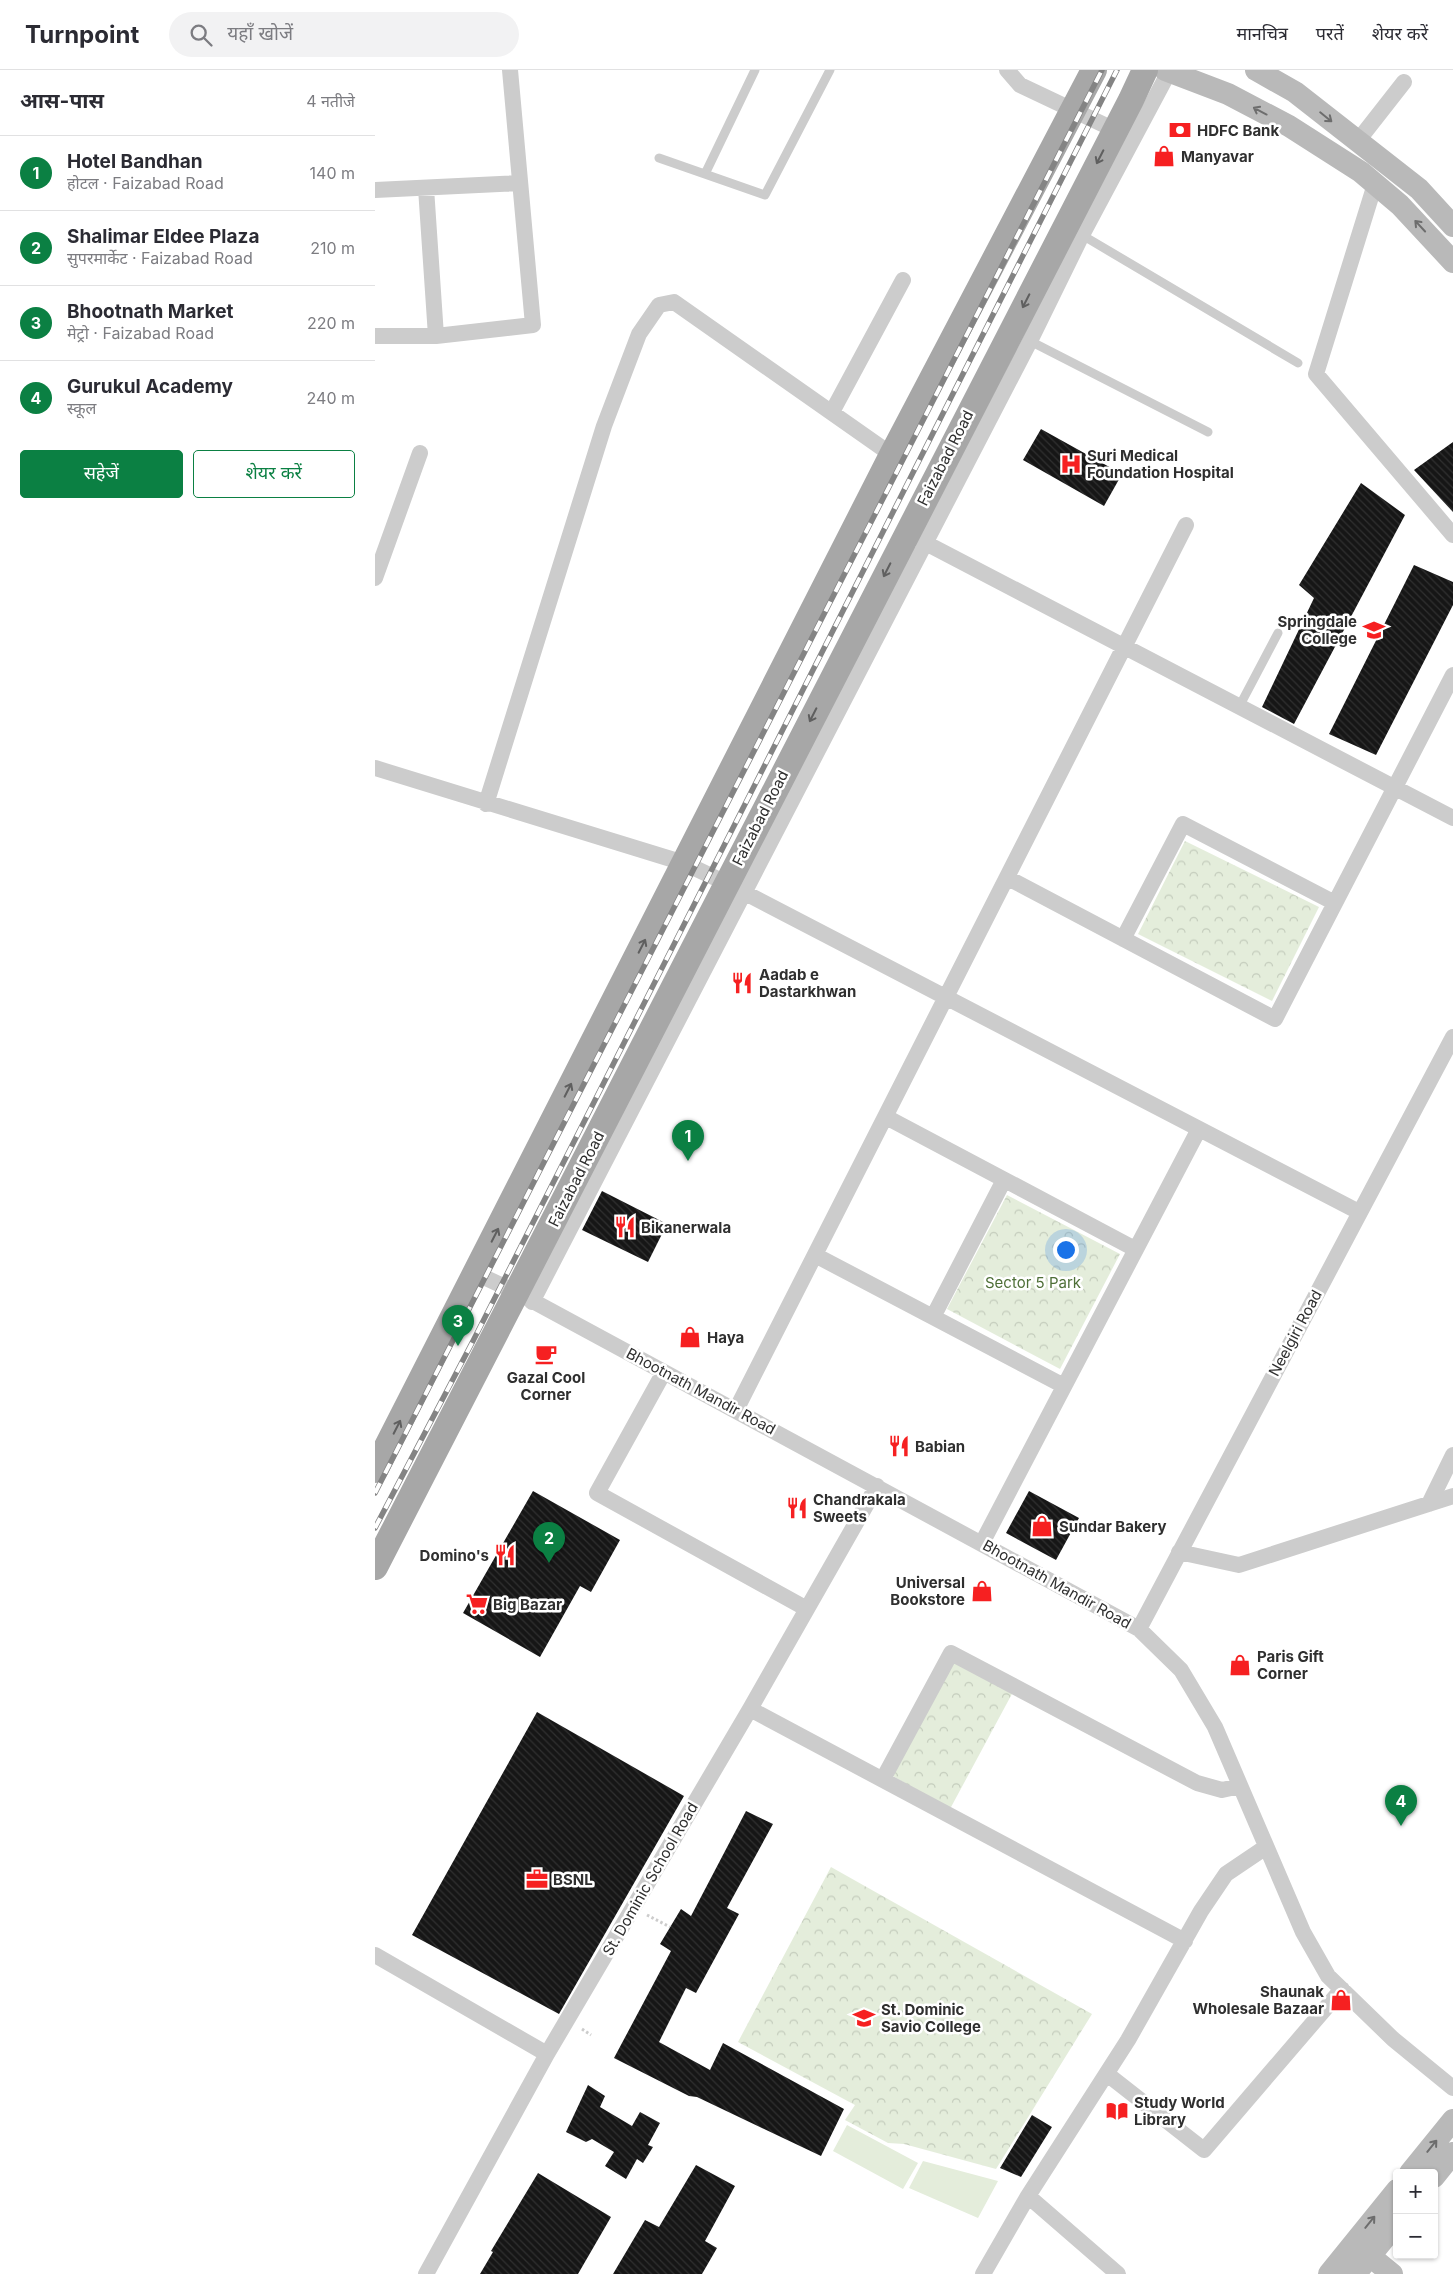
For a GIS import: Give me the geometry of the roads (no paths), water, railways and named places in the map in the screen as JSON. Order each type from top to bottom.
[{"type":"main road","points":[[375,1470],[892,455],[1095,70]]},
{"type":"main road","name":"Faizabad Road","points":[[375,1567],[525,1298],[916,538],[1115,130],[1162,70]]},
{"type":"street","points":[[375,336],[436,336],[533,325],[510,70]]},
{"type":"street","points":[[1007,70],[1020,85],[1115,130]]},
{"type":"street","points":[[1451,254],[1400,205],[1361,172],[1289,126],[1227,94],[1162,70],[1031,341],[916,538],[1453,818]]},
{"type":"street","points":[[1257,70],[1295,92],[1419,189],[1453,226]]},
{"type":"street","points":[[1357,142],[1404,82]]},
{"type":"street","points":[[375,190],[520,183]]},
{"type":"street","points":[[1375,184],[1316,374],[1453,535]]},
{"type":"street","points":[[426,188],[436,336]]},
{"type":"street","points":[[832,412],[903,280]]},
{"type":"street","points":[[486,804],[604,426],[639,334],[659,305],[675,302],[892,455]]},
{"type":"street","points":[[376,574],[420,453]]},
{"type":"street","points":[[736,1410],[1186,525]]},
{"type":"street","points":[[1008,878],[1275,1019],[1453,675]]},
{"type":"street","points":[[375,768],[684,864],[735,888],[1359,1212]]},
{"type":"street","points":[[1123,939],[1183,824],[1335,903]]},
{"type":"street","name":"Neelgiri Road","points":[[1139,1629],[1453,1037]]},
{"type":"street","points":[[886,1117],[1135,1249]]},
{"type":"street","points":[[981,1543],[1199,1129]]},
{"type":"street","points":[[933,1317],[1004,1180]]},
{"type":"street","points":[[815,1255],[1064,1386]]},
{"type":"street","name":"Bhootnath Mandir Road","points":[[475,1274],[525,1298],[736,1410],[1139,1629],[1181,1670],[1215,1727],[1303,1932],[1329,1976],[1393,2039],[1453,2088]]},
{"type":"street","points":[[664,1372],[597,1493],[807,1609]]},
{"type":"street","points":[[1429,1504],[1453,1455]]},
{"type":"street","name":"St. Dominic School Road","points":[[426,2274],[547,2054],[750,1709],[877,1486]]},
{"type":"street","points":[[1179,1552],[1239,1565],[1453,1496]]},
{"type":"street","points":[[883,1779],[951,1653],[1197,1783],[1222,1790],[1240,1786]]},
{"type":"street","points":[[750,1709],[1185,1940]]},
{"type":"street","points":[[983,2274],[1028,2196],[1128,2040],[1201,1911],[1227,1874],[1266,1847]]},
{"type":"street","points":[[375,1954],[547,2054]]},
{"type":"street","points":[[1107,2074],[1204,2150],[1342,1989]]},
{"type":"street","points":[[1414,2169],[1453,2120]]},
{"type":"street","points":[[1438,2172],[1453,2153]]},
{"type":"street","points":[[1329,2274],[1393,2195]]},
{"type":"street","points":[[1028,2196],[1118,2274]]},
{"type":"street","points":[[1346,2253],[1355,2274],[1393,2228]]},
{"type":"street","points":[[1346,2253],[1370,2256],[1393,2274]]},
{"type":"lane","points":[[705,174],[755,70]]},
{"type":"lane","points":[[659,158],[765,195],[828,71]]},
{"type":"lane","points":[[1082,235],[1298,363]]},
{"type":"lane","points":[[1031,341],[1208,432]]},
{"type":"lane","points":[[1239,707],[1278,633]]},
{"type":"railway","points":[[375,1493],[1102,70]]},
{"type":"railway","points":[[375,1528],[473,1341],[1117,70]]},
{"type":"place","name":"HDFC Bank","points":[[1180,130]]},
{"type":"place","name":"Manyavar","points":[[1164,156]]},
{"type":"place","name":"Suri Medical Foundation Hospital","points":[[1071,464]]},
{"type":"place","name":"Springdale College","points":[[1374,630]]},
{"type":"place","name":"Aadab e Dastarkhwan","points":[[742,983]]},
{"type":"place","name":"Hotel Bandhan","points":[[688,1161]]},
{"type":"place","name":"Bikanerwala","points":[[625,1227]]},
{"type":"place","name":"Haya","points":[[690,1337]]},
{"type":"place","name":"Bhootnath Market","points":[[458,1346]]},
{"type":"place","name":"Gazal Cool Corner","points":[[546,1354]]},
{"type":"place","name":"Babian","points":[[899,1446]]},
{"type":"place","name":"Chandrakala Sweets","points":[[797,1508]]},
{"type":"place","name":"Sundar Bakery","points":[[1042,1526]]},
{"type":"place","name":"Domino's","points":[[505,1555]]},
{"type":"place","name":"Shalimar Eldee Plaza","points":[[549,1563]]},
{"type":"place","name":"Universal Bookstore","points":[[982,1591]]},
{"type":"place","name":"Big Bazar","points":[[477,1604]]},
{"type":"place","name":"Paris Gift Corner","points":[[1240,1665]]},
{"type":"place","name":"Gurukul Academy","points":[[1401,1826]]},
{"type":"place","name":"BSNL","points":[[537,1879]]},
{"type":"place","name":"Shaunak Wholesale Bazaar","points":[[1341,2000]]},
{"type":"place","name":"St. Dominic Savio College","points":[[864,2018]]},
{"type":"place","name":"Study World Library","points":[[1117,2111]]},
{"type":"park label","name":"Sector 5 Park","points":[[1033,1282]]}]
